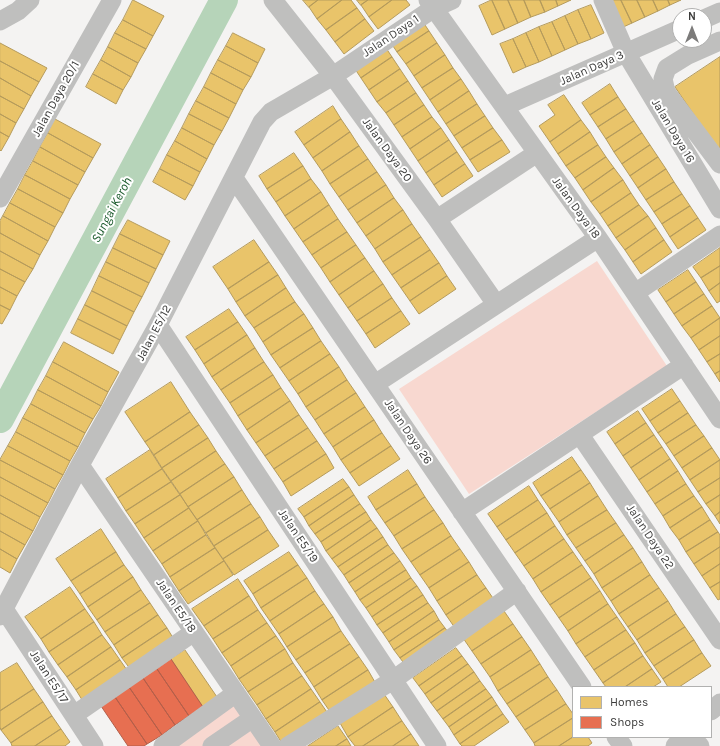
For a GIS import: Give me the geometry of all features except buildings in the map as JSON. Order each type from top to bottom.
[{"type":"street","points":[[0,9],[22,0]]},
{"type":"street","points":[[0,21],[18,11],[30,0]]},
{"type":"street","name":"Jalan Daya 20/1","points":[[0,198],[112,0]]},
{"type":"street","name":"Jalan Daya 20","points":[[273,0],[333,76],[437,219],[496,304]]},
{"type":"street","name":"Jalan Daya 1","points":[[333,76],[431,4],[452,0]]},
{"type":"street","points":[[603,0],[626,53]]},
{"type":"street","name":"Jalan Daya 18","points":[[431,4],[598,238],[720,419]]},
{"type":"street","name":"Jalan Daya 3","points":[[505,106],[626,53],[672,41]]},
{"type":"street","points":[[677,48],[663,79],[666,92],[720,164]]},
{"type":"street","name":"Jalan Daya 16","points":[[626,53],[720,209]]},
{"type":"street","name":"Jalan E5/12","points":[[2,612],[80,465],[158,325],[262,122],[271,112],[333,76]]},
{"type":"street","points":[[437,219],[537,153]]},
{"type":"street","name":"Jalan Daya 26","points":[[234,178],[581,686]]},
{"type":"street","points":[[635,293],[720,236]]},
{"type":"street","points":[[375,384],[598,238]]},
{"type":"street","name":"Jalan E5/19","points":[[158,325],[437,746]]},
{"type":"street","points":[[462,512],[684,365]]},
{"type":"street","name":"Jalan Daya 22","points":[[580,435],[720,640]]},
{"type":"street","name":"Jalan E5/18","points":[[80,465],[272,746]]},
{"type":"street","points":[[288,746],[393,680],[517,591]]},
{"type":"street","name":"Jalan E5/17","points":[[2,612],[94,746]]},
{"type":"street","points":[[74,716],[194,632]]},
{"type":"street","points":[[163,746],[236,693]]},
{"type":"street","points":[[712,710],[720,702]]},
{"type":"street","points":[[212,746],[252,718]]},
{"type":"street","points":[[675,746],[683,738]]},
{"type":"street","points":[[692,738],[700,746]]},
{"type":"shaded area","points":[[597,261],[667,366],[469,494],[399,389]]},
{"type":"shaded area","points":[[241,701],[272,746],[169,746]]},
{"type":"waterway","name":"Sungai Keroh","points":[[0,419],[224,0]]}]
